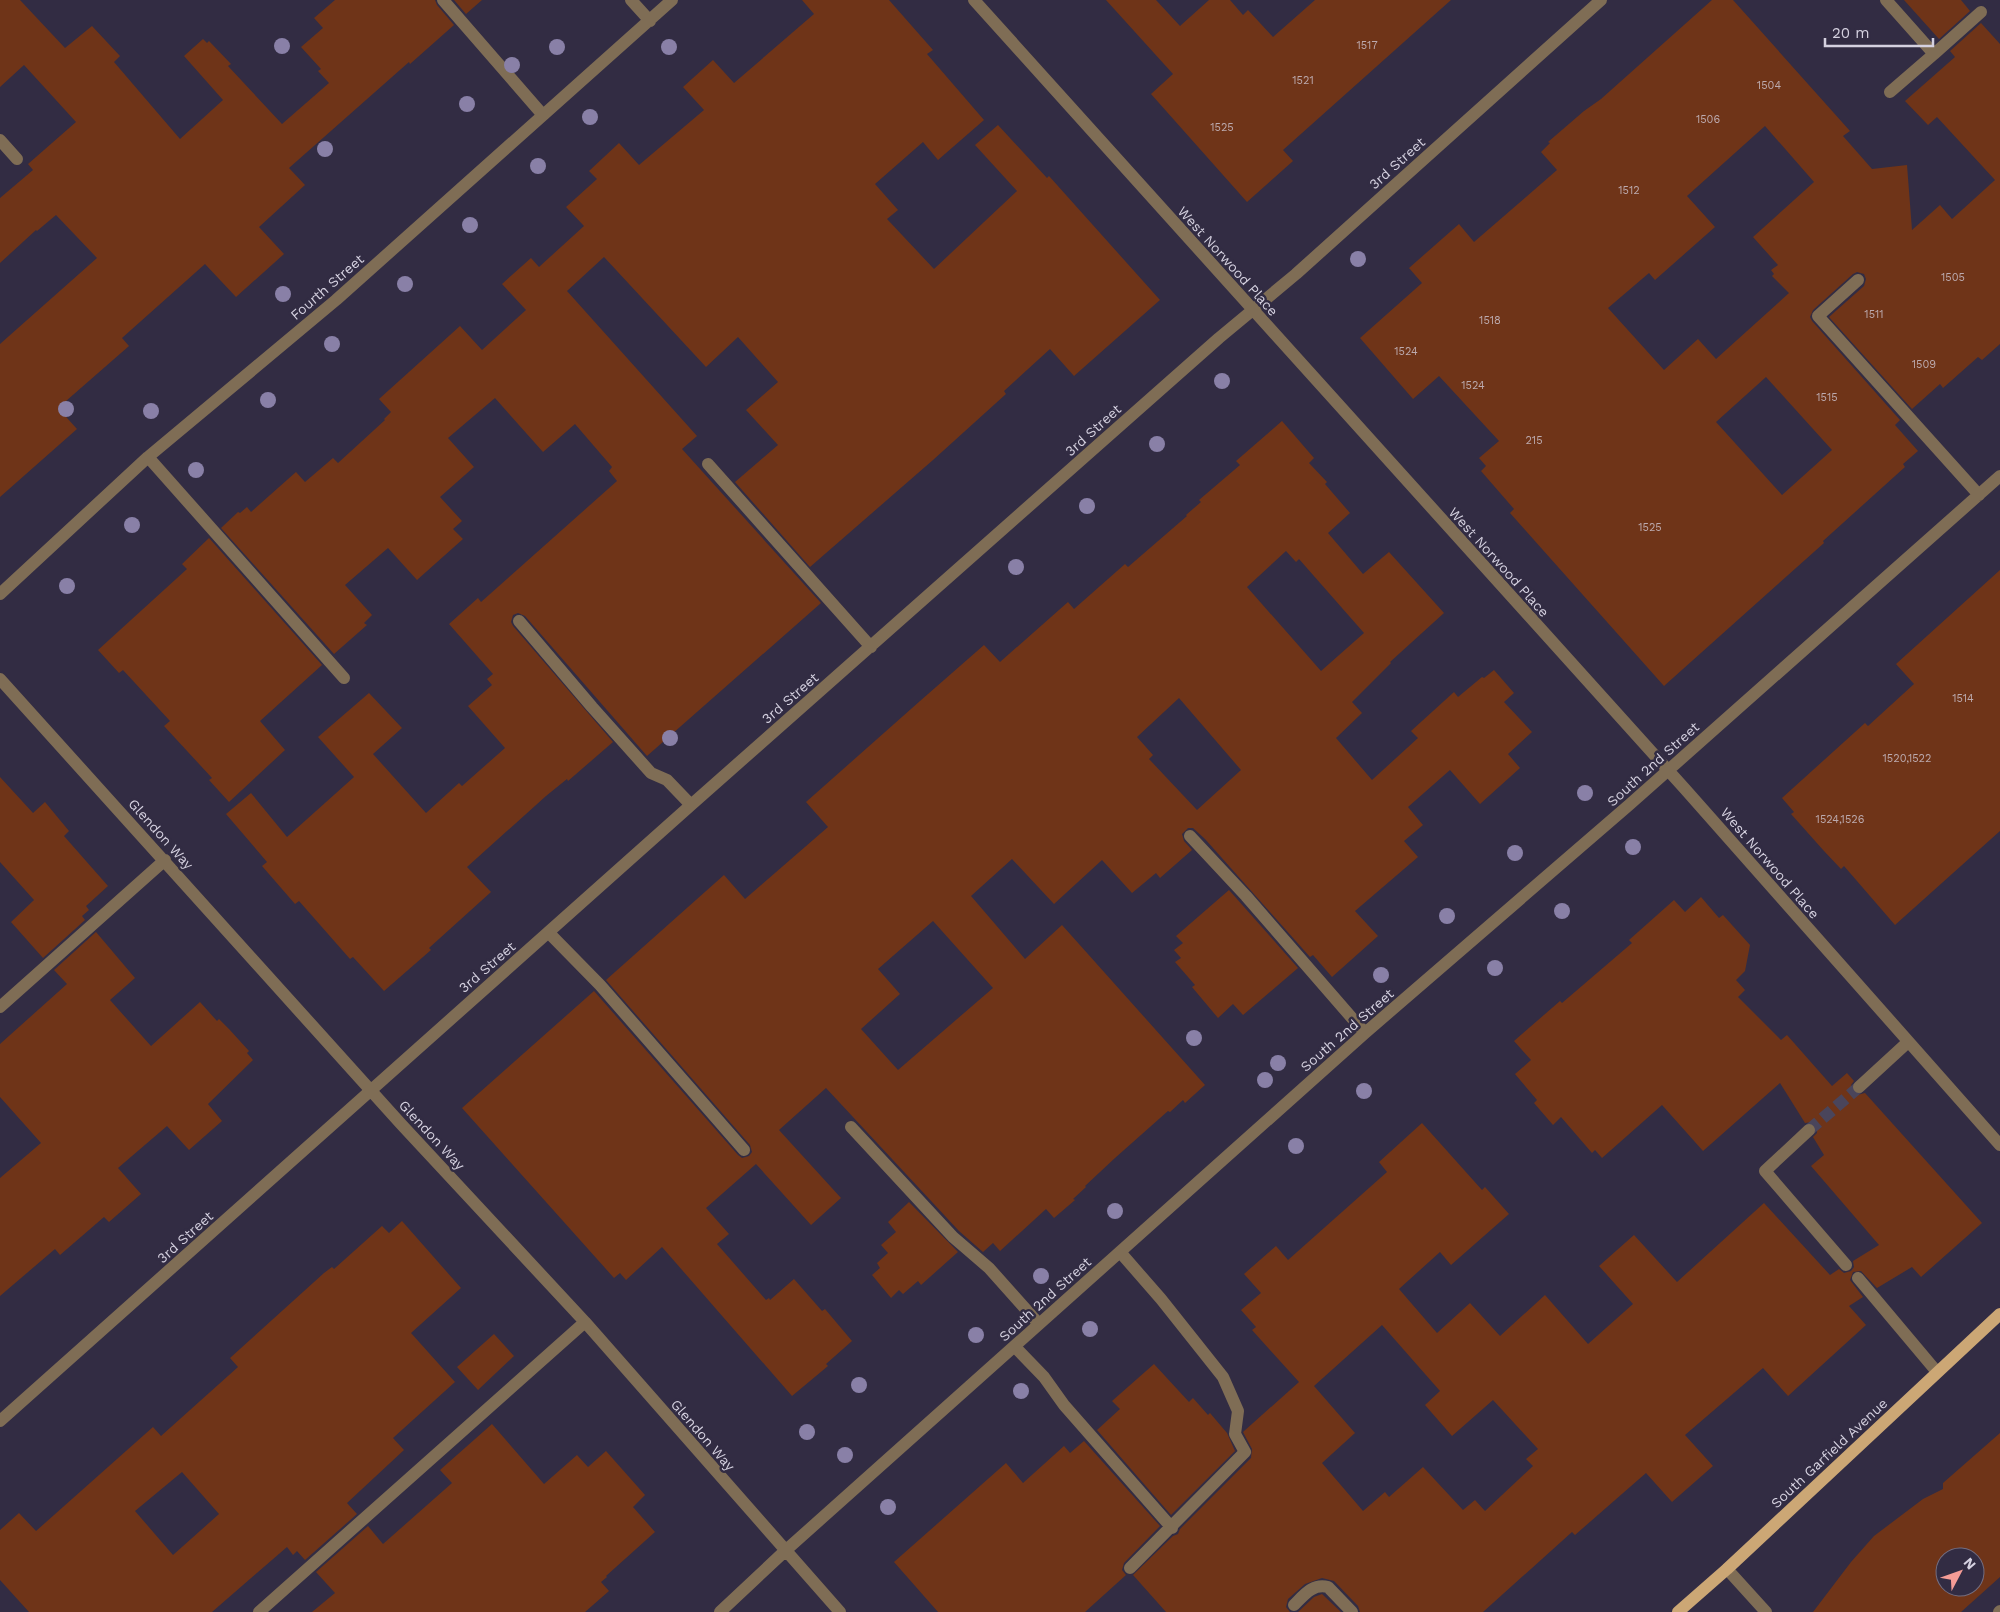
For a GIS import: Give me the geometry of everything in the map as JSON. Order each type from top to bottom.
[{"type":"main road","name":"South Garfield Avenue","points":[[1678,1612],[1727,1569],[2000,1314]]},
{"type":"street","points":[[443,0],[542,114]]},
{"type":"street","points":[[631,0],[650,21]]},
{"type":"street","name":"Fourth Street","points":[[0,594],[148,457],[336,300],[542,114],[672,0]]},
{"type":"street","name":"West Norwood Place","points":[[974,0],[1667,771],[2000,1145]]},
{"type":"street","name":"3rd Street","points":[[0,1421],[691,805],[1252,310],[1296,274],[1601,0]]},
{"type":"street","points":[[1886,0],[1934,54]]},
{"type":"street","points":[[1890,92],[1981,12]]},
{"type":"street","points":[[0,140],[17,159]]},
{"type":"street","points":[[1858,280],[1818,316],[1978,495]]},
{"type":"street","points":[[148,457],[344,678]]},
{"type":"street","points":[[708,464],[871,647]]},
{"type":"street","name":"South 2nd Street","points":[[720,1612],[785,1551],[1365,1033],[1667,771],[2000,476]]},
{"type":"street","points":[[519,621],[651,773],[667,780],[691,805]]},
{"type":"street","name":"Glendon Way","points":[[0,679],[585,1322],[840,1612]]},
{"type":"street","points":[[1190,836],[1246,896],[1365,1033]]},
{"type":"street","points":[[0,1008],[165,860]]},
{"type":"street","points":[[549,933],[600,985],[744,1150]]},
{"type":"street","points":[[1859,1086],[1908,1042]]},
{"type":"street","points":[[851,1127],[953,1237],[989,1268],[1039,1324]]},
{"type":"street","points":[[1809,1130],[1765,1171],[1846,1265]]},
{"type":"street","points":[[1120,1252],[1223,1377],[1238,1410],[1235,1434],[1245,1452],[1172,1528],[1130,1568]]},
{"type":"street","points":[[1858,1278],[1937,1372]]},
{"type":"street","points":[[259,1612],[585,1322]]},
{"type":"street","points":[[1015,1347],[1044,1377],[1076,1419],[1172,1528]]},
{"type":"street","points":[[1727,1569],[1766,1612]]},
{"type":"street","points":[[1294,1605],[1308,1591],[1323,1586],[1328,1587],[1352,1612]]},
{"type":"building","points":[[0,0],[20,0],[65,48],[92,26],[120,56],[114,62],[180,139],[223,100],[184,56],[203,39],[207,43],[209,41],[231,64],[228,66],[282,124],[329,83],[318,71],[321,69],[301,47],[323,28],[314,18],[335,0],[435,0],[454,25],[410,64],[409,62],[289,168],[305,185],[259,227],[284,254],[236,297],[205,264],[122,338],[129,346],[58,408],[77,429],[0,497],[0,344],[97,258],[56,215],[36,230],[0,263],[0,198],[33,170],[28,164],[76,122],[24,65],[0,87]]},
{"type":"building","points":[[454,0],[482,0],[466,14]]},
{"type":"building","points":[[802,0],[889,0],[933,50],[927,54],[984,120],[938,160],[923,142],[875,184],[898,210],[887,219],[934,269],[1017,191],[975,145],[998,125],[1047,178],[1049,176],[1160,300],[1074,376],[1050,349],[1004,391],[1006,394],[810,567],[735,482],[778,445],[746,410],[778,382],[738,337],[706,367],[604,257],[567,291],[697,436],[682,449],[821,603],[647,756],[525,616],[518,613],[513,615],[511,622],[513,626],[613,742],[568,781],[567,779],[546,796],[467,867],[491,892],[429,948],[431,950],[384,991],[353,957],[350,959],[299,901],[295,904],[262,866],[267,862],[226,814],[251,793],[287,837],[354,777],[318,737],[369,693],[402,728],[373,754],[426,813],[459,783],[462,786],[505,748],[468,706],[492,685],[487,679],[493,674],[449,624],[478,598],[481,602],[617,481],[609,471],[612,467],[575,424],[543,452],[495,398],[448,438],[474,467],[440,497],[462,521],[453,529],[463,539],[417,580],[388,548],[345,585],[372,615],[364,623],[367,625],[334,654],[221,528],[238,512],[240,513],[247,507],[251,512],[296,472],[305,482],[333,458],[338,463],[385,420],[391,412],[379,399],[460,326],[482,350],[526,310],[502,284],[531,258],[539,267],[584,226],[566,207],[597,179],[589,171],[619,143],[639,165],[704,110],[683,87],[713,60],[734,83],[814,14]]},
{"type":"building","points":[[1106,0],[1156,0],[1180,26],[1209,0],[1230,0],[1243,15],[1248,10],[1273,37],[1315,0],[1451,0],[1283,150],[1293,161],[1247,202],[1151,94],[1173,74]]},
{"type":"building","points":[[1712,0],[1733,0],[1850,131],[1843,136],[1872,169],[1907,165],[1912,230],[1940,205],[1952,219],[1995,180],[1937,117],[1928,125],[1905,101],[1955,57],[1950,51],[1981,23],[2000,44],[2000,344],[1982,360],[1978,357],[1943,388],[1940,384],[1912,409],[1829,317],[1864,286],[1866,279],[1864,274],[1857,272],[1853,274],[1813,310],[1810,317],[1812,321],[1900,420],[1895,425],[1918,451],[1903,464],[1905,467],[1823,541],[1824,543],[1664,686],[1510,513],[1514,509],[1481,471],[1486,466],[1479,458],[1499,441],[1439,376],[1413,399],[1360,338],[1422,283],[1409,268],[1459,224],[1474,242],[1557,170],[1541,152],[1550,143],[1548,142],[1601,99]],"holes":[[[1765,126],[1814,182],[1753,237],[1778,265],[1771,270],[1774,274],[1772,276],[1789,293],[1716,359],[1698,339],[1664,370],[1608,308],[1649,273],[1655,280],[1715,227],[1687,196]],[[1766,377],[1832,450],[1782,495],[1716,422]]]},
{"type":"building","points":[[1904,0],[1961,0],[1970,11],[1939,39]]},
{"type":"building","points":[[1282,421],[1314,458],[1309,463],[1327,482],[1325,484],[1350,513],[1328,533],[1363,574],[1389,552],[1444,613],[1390,662],[1352,702],[1362,713],[1336,738],[1372,780],[1418,738],[1411,731],[1454,692],[1458,697],[1482,677],[1484,678],[1494,670],[1514,693],[1504,702],[1532,732],[1508,754],[1520,768],[1480,804],[1450,770],[1408,807],[1423,825],[1404,841],[1418,857],[1355,911],[1378,936],[1332,977],[1313,955],[1310,957],[1193,828],[1188,828],[1182,834],[1184,841],[1192,850],[1160,878],[1156,873],[1132,893],[1102,860],[1054,904],[1012,859],[971,896],[1025,959],[1062,925],[1205,1085],[1185,1103],[1183,1100],[1170,1112],[1168,1111],[1085,1186],[1073,1199],[1075,1200],[1054,1218],[1046,1209],[1000,1251],[993,1243],[983,1252],[959,1231],[826,1088],[779,1130],[841,1198],[811,1225],[756,1164],[706,1208],[729,1234],[717,1244],[766,1300],[769,1298],[770,1300],[794,1279],[822,1311],[825,1309],[852,1341],[826,1364],[828,1366],[792,1396],[662,1247],[626,1280],[620,1273],[614,1278],[462,1108],[594,991],[738,1155],[742,1158],[749,1156],[752,1152],[750,1145],[606,980],[724,875],[745,899],[828,827],[806,802],[984,645],[1000,662],[1068,602],[1074,609],[1125,564],[1128,567],[1187,516],[1201,502],[1199,500],[1240,465],[1236,461]],"holes":[[[1286,551],[1296,562],[1299,559],[1364,633],[1321,671],[1247,587]],[[1179,698],[1241,770],[1197,810],[1149,759],[1153,755],[1137,737]],[[933,921],[993,988],[898,1070],[861,1029],[900,994],[878,969]]]},
{"type":"building","points":[[209,538],[322,665],[260,721],[285,750],[229,802],[209,780],[212,778],[164,726],[170,721],[123,670],[119,673],[98,650],[187,569],[182,564]]},
{"type":"building","points":[[2000,570],[2000,831],[1895,925],[1844,866],[1841,869],[1791,814],[1794,812],[1782,798],[1865,723],[1868,726],[1914,684],[1896,664]]},
{"type":"building","points":[[0,777],[33,813],[45,802],[69,831],[64,836],[108,886],[86,906],[89,910],[82,916],[85,920],[43,958],[11,922],[34,900],[0,862]]},
{"type":"building","points":[[1229,890],[1298,968],[1243,1015],[1233,1004],[1218,1018],[1192,987],[1195,985],[1175,962],[1181,958],[1174,950],[1183,943],[1176,936]]},
{"type":"building","points":[[1701,897],[1719,918],[1723,915],[1750,945],[1745,971],[1736,980],[1745,990],[1738,997],[1781,1040],[1787,1035],[1832,1086],[1847,1073],[1854,1081],[1851,1085],[1853,1092],[1857,1095],[1865,1093],[1982,1223],[1921,1277],[1912,1267],[1877,1288],[1861,1271],[1853,1272],[1850,1280],[1863,1297],[1849,1306],[1866,1325],[1788,1396],[1763,1368],[1685,1435],[1713,1466],[1672,1502],[1646,1473],[1575,1535],[1572,1532],[1483,1612],[1360,1612],[1358,1606],[1334,1581],[1322,1578],[1305,1584],[1288,1599],[1286,1607],[1290,1612],[1166,1612],[1133,1575],[1173,1536],[1178,1534],[1180,1529],[1251,1458],[1252,1449],[1243,1432],[1299,1382],[1252,1330],[1256,1327],[1241,1310],[1261,1293],[1244,1274],[1276,1246],[1288,1260],[1387,1172],[1379,1162],[1422,1123],[1482,1190],[1485,1187],[1509,1214],[1451,1265],[1440,1252],[1399,1289],[1437,1333],[1470,1303],[1500,1336],[1545,1295],[1588,1344],[1633,1304],[1599,1266],[1634,1235],[1677,1282],[1764,1203],[1830,1275],[1839,1269],[1844,1273],[1851,1271],[1854,1267],[1853,1261],[1879,1245],[1811,1166],[1824,1155],[1813,1137],[1817,1133],[1817,1128],[1812,1122],[1805,1123],[1780,1083],[1703,1151],[1662,1105],[1602,1158],[1595,1150],[1592,1153],[1561,1117],[1553,1125],[1534,1103],[1537,1100],[1515,1074],[1531,1060],[1514,1041],[1632,943],[1629,940],[1674,900],[1685,912]],"holes":[[[1382,1325],[1440,1391],[1425,1405],[1452,1436],[1493,1400],[1538,1449],[1526,1459],[1533,1466],[1485,1511],[1475,1500],[1463,1510],[1423,1467],[1389,1497],[1385,1492],[1363,1511],[1322,1463],[1355,1433],[1314,1386]]]},
{"type":"building","points":[[96,932],[135,978],[110,1000],[151,1046],[200,1002],[217,1021],[219,1019],[229,1029],[249,1051],[247,1053],[253,1060],[208,1104],[222,1121],[189,1150],[167,1126],[118,1168],[141,1194],[109,1222],[104,1217],[60,1255],[55,1249],[0,1296],[0,1178],[41,1143],[0,1097],[0,1044],[67,984],[54,970]]},
{"type":"building","points":[[909,1202],[958,1252],[921,1285],[918,1281],[903,1294],[899,1290],[891,1298],[872,1275],[880,1268],[877,1263],[888,1253],[881,1245],[896,1232],[888,1222]]},
{"type":"building","points":[[402,1221],[461,1288],[411,1333],[455,1382],[393,1438],[404,1450],[347,1503],[357,1514],[305,1560],[297,1551],[293,1555],[287,1547],[212,1612],[29,1612],[0,1580],[0,1530],[19,1513],[36,1531],[153,1427],[161,1436],[238,1367],[230,1358],[324,1273],[332,1267],[334,1269],[382,1226],[389,1233]],"holes":[[[182,1472],[219,1514],[173,1555],[135,1511]]]},
{"type":"building","points":[[494,1334],[514,1356],[478,1390],[457,1367]]},
{"type":"building","points":[[1154,1364],[1189,1402],[1193,1398],[1208,1415],[1210,1413],[1227,1433],[1235,1451],[1171,1515],[1097,1430],[1120,1409],[1112,1401]]},
{"type":"building","points":[[492,1424],[544,1484],[577,1455],[588,1467],[606,1451],[645,1495],[633,1507],[655,1532],[601,1582],[609,1591],[585,1612],[312,1612],[335,1593],[316,1572],[368,1526],[383,1544],[452,1483],[440,1470]]},
{"type":"building","points":[[2000,1433],[2000,1577],[1985,1590],[1985,1547],[1935,1547],[1935,1597],[1978,1597],[1961,1612],[1813,1612],[1851,1562],[1874,1536],[1923,1499],[1943,1489],[1943,1483]]},
{"type":"building","points":[[1084,1441],[1160,1526],[1124,1563],[1122,1570],[1126,1575],[1085,1612],[938,1612],[894,1562],[1006,1463],[1023,1483],[1064,1446],[1070,1453]]},
{"type":"building","points":[[1322,1594],[1341,1612],[1298,1612],[1314,1597]]},
{"type":"tunnel","points":[[1809,1130],[1859,1087]]}]
